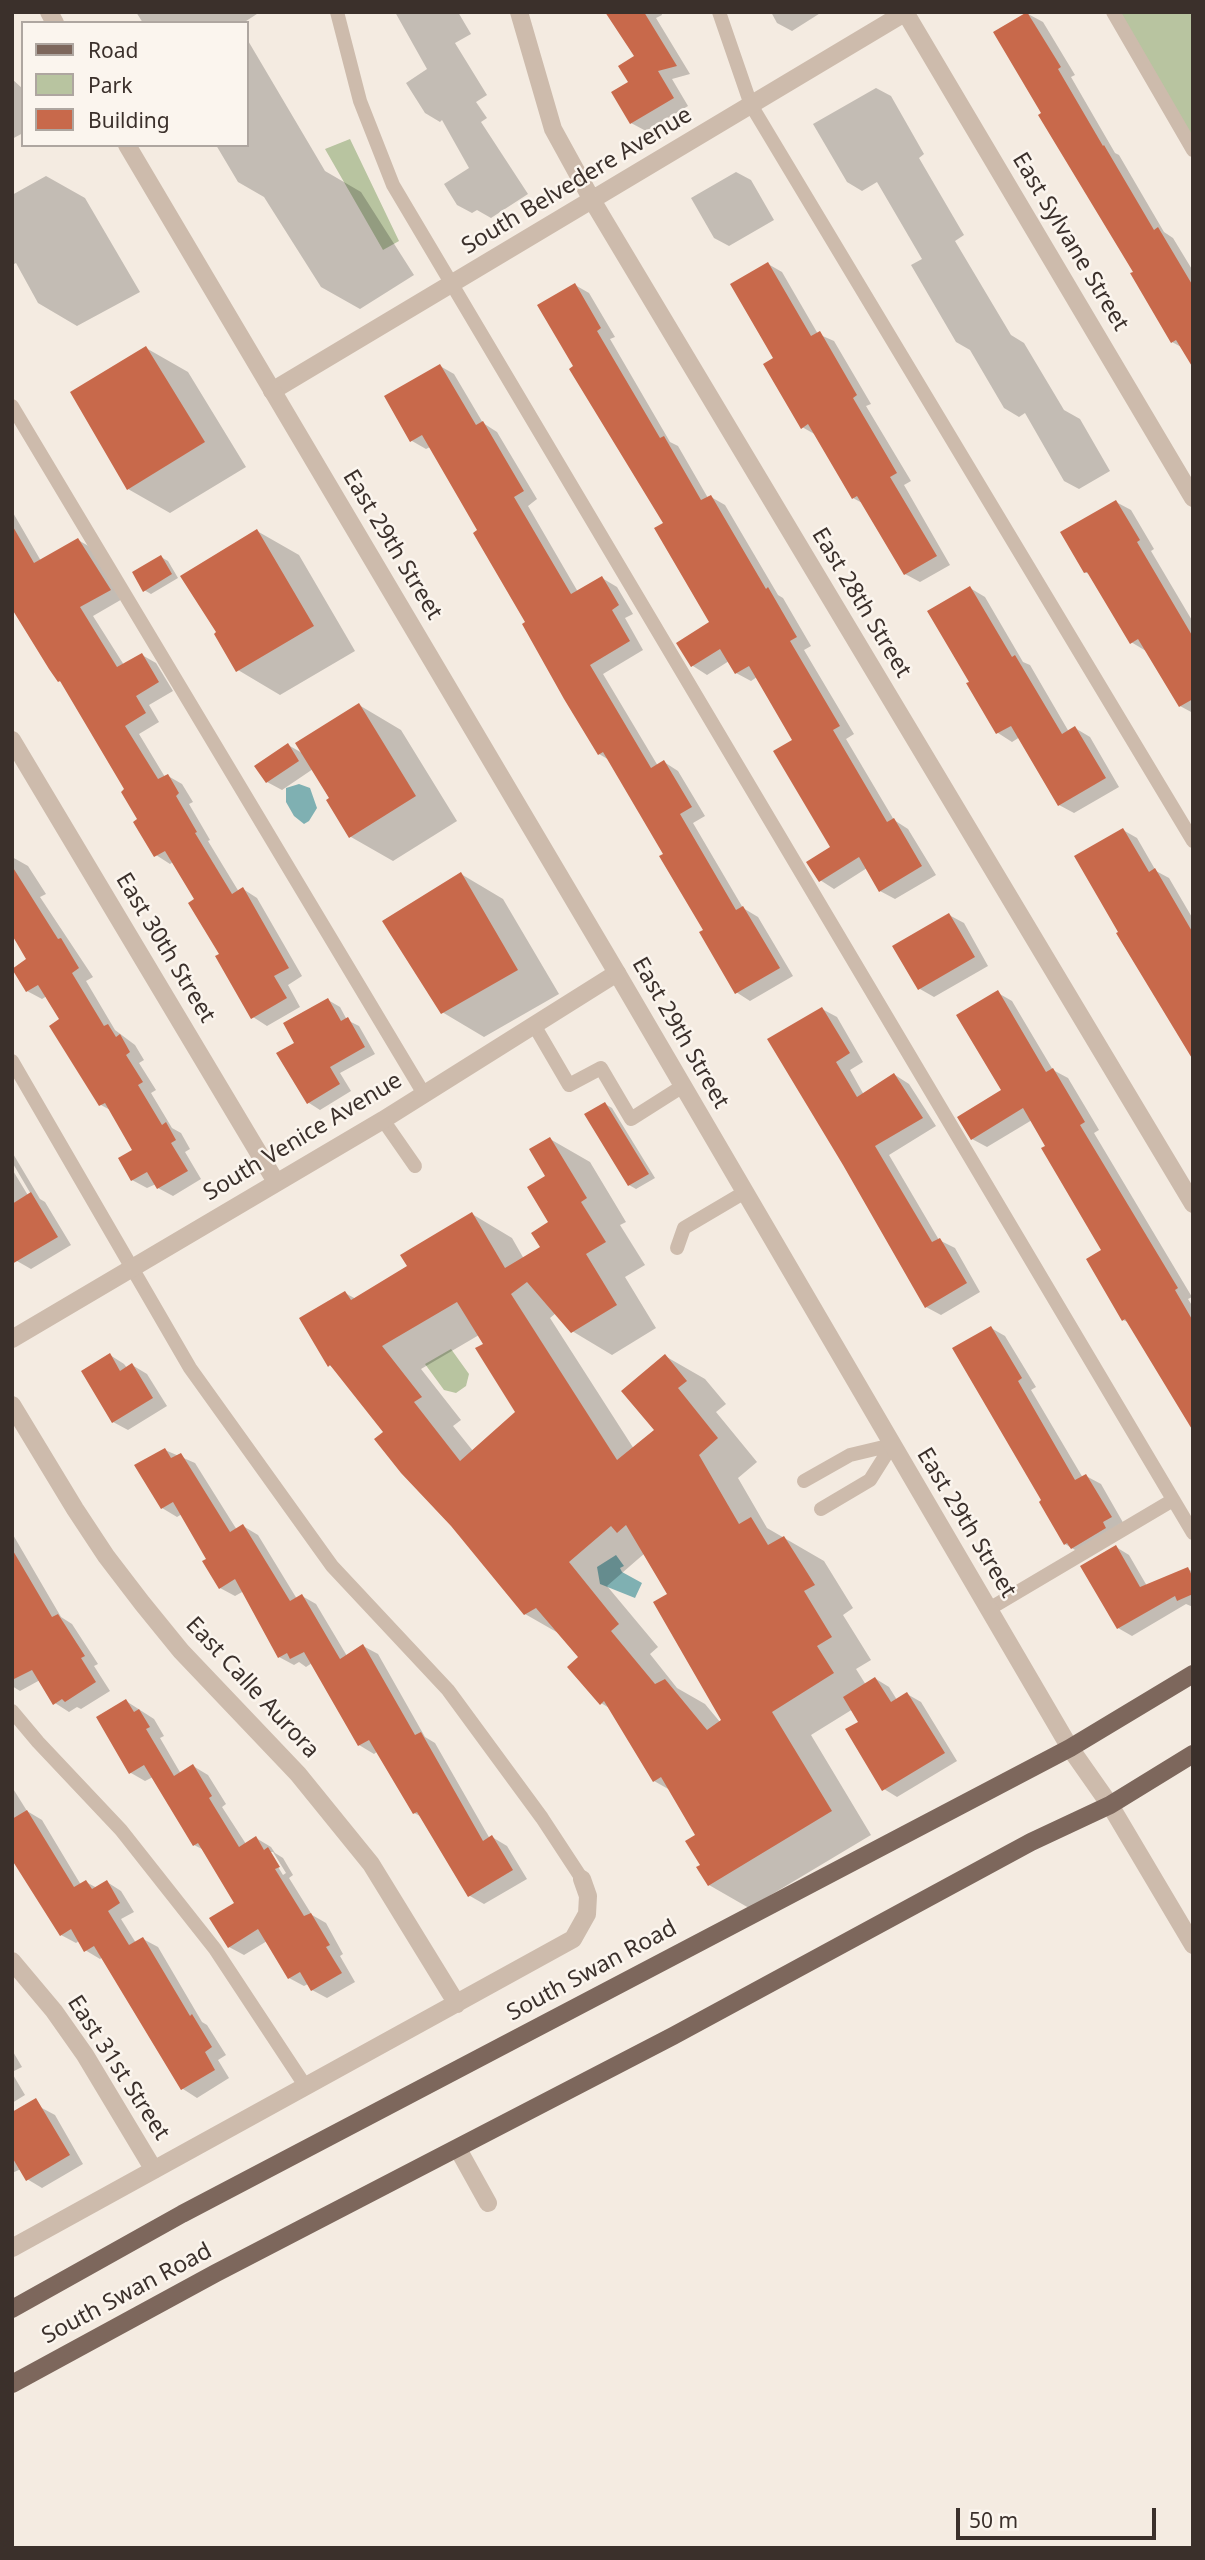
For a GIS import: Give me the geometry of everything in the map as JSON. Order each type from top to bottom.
[{"type":"main road","name":"South Swan Road","points":[[12,2309],[182,2214],[1070,1748],[1193,1674]]},
{"type":"main road","name":"South Swan Road","points":[[12,2384],[216,2273],[661,2043],[1031,1842],[1110,1805],[1193,1754]]},
{"type":"street","name":"East 28th Street","points":[[519,12],[553,129],[592,200],[1193,1204]]},
{"type":"street","name":"South Belvedere Avenue","points":[[272,391],[906,12]]},
{"type":"street","name":"East Sylvane Street","points":[[906,12],[1193,498]]},
{"type":"street","name":"East 29th Street","points":[[128,147],[617,973],[1070,1748],[1110,1805],[1193,1945]]},
{"type":"street","name":"East 30th Street","points":[[12,740],[276,1182]]},
{"type":"street","name":"South Venice Avenue","points":[[12,1339],[383,1120],[617,973]]},
{"type":"street","name":"East Calle Aurora","points":[[12,1405],[75,1509],[128,1584],[181,1651],[298,1774],[371,1864],[457,2004]]},
{"type":"street","name":"South Swan Road","points":[[12,2248],[573,1939],[587,1914],[588,1896],[582,1879]]},
{"type":"street","name":"East 31st Street","points":[[12,1961],[54,2011],[85,2055],[154,2170]]},
{"type":"street","points":[[458,2149],[488,2203]]},
{"type":"lane","points":[[337,12],[360,101],[393,185],[1193,1533]]},
{"type":"lane","points":[[719,12],[751,105],[1193,841]]},
{"type":"lane","points":[[1113,12],[1193,150]]},
{"type":"lane","points":[[12,406],[424,1094]]},
{"type":"lane","points":[[534,1025],[569,1085],[601,1068],[632,1119],[683,1086]]},
{"type":"lane","points":[[12,1061],[190,1368],[332,1566],[448,1690],[542,1818],[582,1879]]},
{"type":"lane","points":[[383,1120],[415,1166]]},
{"type":"lane","points":[[677,1248],[684,1228],[745,1192]]},
{"type":"lane","points":[[804,1481],[850,1455],[892,1445]]},
{"type":"lane","points":[[821,1509],[870,1480],[892,1445]]},
{"type":"lane","points":[[989,1609],[1173,1500]]},
{"type":"lane","points":[[12,1711],[121,1830],[215,1950],[306,2087]]},
{"type":"green space","points":[[1111,12],[1193,12],[1193,150]]},
{"type":"green space","points":[[350,139],[399,241],[383,250],[325,149]]},
{"type":"green space","points":[[451,1349],[469,1374],[466,1386],[456,1393],[444,1390],[425,1364]]},
{"type":"water","points":[[299,784],[310,788],[317,808],[304,824],[294,816],[286,802],[286,788]]},
{"type":"water","points":[[616,1555],[624,1566],[620,1568],[622,1572],[642,1583],[635,1598],[600,1584],[597,1567]]},
{"type":"building","points":[[605,12],[644,12],[677,66],[658,71],[674,98],[630,124],[611,92],[628,82],[618,66],[634,56]]},
{"type":"building","points":[[1027,12],[1061,67],[1058,69],[1103,146],[1154,230],[1158,227],[1193,286],[1193,368],[1176,340],[1171,343],[1130,273],[1133,272],[1038,115],[1041,113],[993,32]]},
{"type":"building","points":[[768,262],[811,336],[820,331],[857,395],[853,398],[897,473],[890,477],[937,556],[904,575],[857,496],[852,499],[808,424],[801,429],[763,364],[773,358],[730,284]]},
{"type":"building","points":[[575,283],[601,328],[597,331],[660,438],[664,436],[701,500],[711,495],[766,589],[768,587],[797,637],[790,641],[840,726],[833,730],[887,822],[894,818],[922,866],[879,892],[859,857],[819,882],[806,862],[830,847],[773,751],[792,740],[749,666],[735,674],[720,649],[691,667],[676,643],[709,622],[654,528],[663,523],[569,369],[573,366],[537,305]]},
{"type":"building","points":[[146,346],[205,442],[127,490],[70,392]]},
{"type":"building","points":[[440,364],[476,425],[483,421],[524,491],[514,497],[571,594],[602,576],[619,605],[612,610],[630,641],[590,665],[651,768],[664,760],[692,807],[680,814],[736,910],[743,906],[780,968],[735,994],[699,932],[703,930],[659,856],[663,854],[603,752],[598,755],[564,699],[522,624],[525,622],[473,533],[477,530],[422,435],[410,442],[384,396]]},
{"type":"building","points":[[1116,500],[1140,540],[1137,542],[1193,637],[1193,699],[1179,707],[1138,639],[1130,644],[1060,532]]},
{"type":"building","points":[[12,525],[34,563],[78,538],[111,590],[80,607],[117,667],[142,653],[159,682],[136,696],[146,713],[125,726],[158,779],[168,774],[179,793],[176,796],[197,832],[195,833],[232,894],[243,887],[289,968],[274,976],[287,998],[251,1019],[215,956],[219,954],[188,903],[194,899],[165,851],[154,857],[133,822],[137,819],[121,792],[124,789],[60,681],[58,682],[49,669],[12,609]]},
{"type":"building","points":[[257,529],[314,626],[236,672],[214,634],[216,632],[180,576]]},
{"type":"building","points":[[161,555],[172,574],[143,592],[132,572]]},
{"type":"building","points":[[970,586],[1062,734],[1075,726],[1106,778],[1058,806],[1011,726],[996,734],[927,611]]},
{"type":"building","points":[[359,703],[416,796],[349,838],[326,800],[329,798],[295,743]]},
{"type":"building","points":[[288,743],[299,761],[266,783],[254,766]]},
{"type":"building","points":[[1123,828],[1149,872],[1155,868],[1193,933],[1193,1060],[1116,933],[1118,932],[1074,856]]},
{"type":"building","points":[[12,866],[79,968],[72,973],[104,1026],[108,1024],[116,1037],[120,1034],[130,1052],[126,1055],[143,1082],[138,1085],[162,1125],[166,1122],[176,1140],[171,1143],[188,1171],[157,1189],[147,1172],[131,1181],[118,1158],[132,1150],[105,1103],[99,1106],[49,1026],[59,1019],[38,985],[26,992],[12,969],[26,959],[12,935]]},
{"type":"building","points":[[461,872],[518,970],[441,1014],[382,921]]},
{"type":"building","points":[[949,913],[975,957],[918,990],[892,946]]},
{"type":"building","points":[[998,990],[1046,1072],[1053,1068],[1085,1122],[1080,1125],[1178,1288],[1175,1290],[1193,1321],[1193,1431],[1125,1319],[1122,1321],[1086,1259],[1101,1250],[1041,1148],[1045,1146],[1023,1108],[971,1140],[957,1117],[1001,1090],[956,1015]]},
{"type":"building","points":[[328,998],[341,1021],[348,1017],[365,1047],[330,1067],[340,1084],[307,1104],[276,1053],[294,1043],[283,1023]]},
{"type":"building","points":[[822,1007],[850,1053],[836,1062],[857,1097],[894,1073],[923,1118],[875,1146],[932,1242],[940,1238],[967,1283],[925,1308],[767,1039]]},
{"type":"building","points":[[605,1102],[649,1174],[628,1186],[584,1114]]},
{"type":"building","points":[[550,1137],[587,1198],[581,1202],[606,1242],[586,1254],[617,1305],[571,1333],[527,1282],[511,1294],[617,1460],[654,1430],[621,1391],[665,1354],[687,1381],[678,1388],[718,1438],[699,1455],[739,1524],[751,1517],[768,1545],[784,1536],[815,1585],[804,1591],[832,1637],[817,1646],[834,1673],[772,1712],[832,1811],[708,1886],[696,1867],[700,1865],[685,1841],[695,1835],[661,1777],[653,1782],[604,1701],[600,1705],[567,1667],[578,1657],[536,1608],[524,1615],[451,1526],[401,1473],[374,1439],[383,1432],[330,1365],[328,1367],[299,1318],[345,1291],[351,1300],[407,1266],[400,1255],[472,1212],[505,1268],[540,1247],[531,1233],[548,1222],[527,1187],[545,1176],[529,1149]],"holes":[[[457,1302],[483,1344],[475,1348],[515,1412],[460,1461],[414,1402],[422,1397],[382,1346]],[[626,1525],[667,1594],[653,1602],[721,1720],[707,1730],[665,1679],[655,1684],[611,1631],[619,1624],[569,1562],[611,1526],[617,1533]]]},
{"type":"building","points":[[31,1192],[58,1237],[12,1264],[12,1204]]},
{"type":"building","points":[[991,1326],[1022,1378],[1018,1381],[1075,1480],[1086,1474],[1112,1517],[1103,1522],[1106,1528],[1071,1549],[1067,1543],[1064,1545],[1039,1502],[1041,1500],[952,1348]]},
{"type":"building","points":[[110,1353],[120,1371],[132,1363],[153,1398],[112,1423],[81,1371]]},
{"type":"building","points":[[165,1448],[171,1458],[181,1453],[230,1532],[243,1524],[290,1601],[302,1594],[340,1659],[363,1644],[415,1735],[421,1732],[483,1841],[492,1835],[513,1870],[468,1897],[417,1812],[413,1814],[369,1740],[358,1746],[304,1652],[290,1659],[287,1653],[278,1658],[235,1579],[219,1589],[202,1561],[206,1559],[173,1502],[161,1509],[134,1465]]},
{"type":"building","points":[[1116,1545],[1140,1587],[1188,1567],[1193,1578],[1193,1594],[1177,1601],[1175,1596],[1117,1629],[1080,1566]]},
{"type":"building","points":[[12,1549],[52,1617],[58,1614],[85,1656],[81,1658],[96,1682],[65,1702],[62,1699],[53,1705],[32,1670],[12,1680]]},
{"type":"building","points":[[875,1677],[891,1702],[907,1692],[945,1753],[882,1791],[845,1729],[858,1722],[843,1697]]},
{"type":"building","points":[[126,1699],[134,1712],[139,1709],[150,1727],[146,1729],[174,1776],[193,1764],[212,1796],[209,1798],[239,1847],[256,1836],[264,1850],[268,1847],[280,1867],[275,1869],[304,1916],[311,1913],[330,1945],[326,1947],[342,1973],[311,1991],[300,1972],[288,1979],[258,1929],[228,1948],[209,1918],[234,1903],[198,1843],[193,1846],[144,1765],[129,1774],[96,1717]]},
{"type":"building","points":[[27,1810],[74,1887],[86,1880],[92,1889],[107,1880],[120,1903],[108,1911],[129,1945],[143,1937],[190,2016],[192,2014],[212,2047],[205,2052],[215,2070],[181,2090],[94,1946],[84,1952],[71,1929],[60,1936],[12,1860],[12,1819]]},
{"type":"building","points":[[36,2098],[70,2155],[26,2181],[12,2157],[12,2112]]}]
